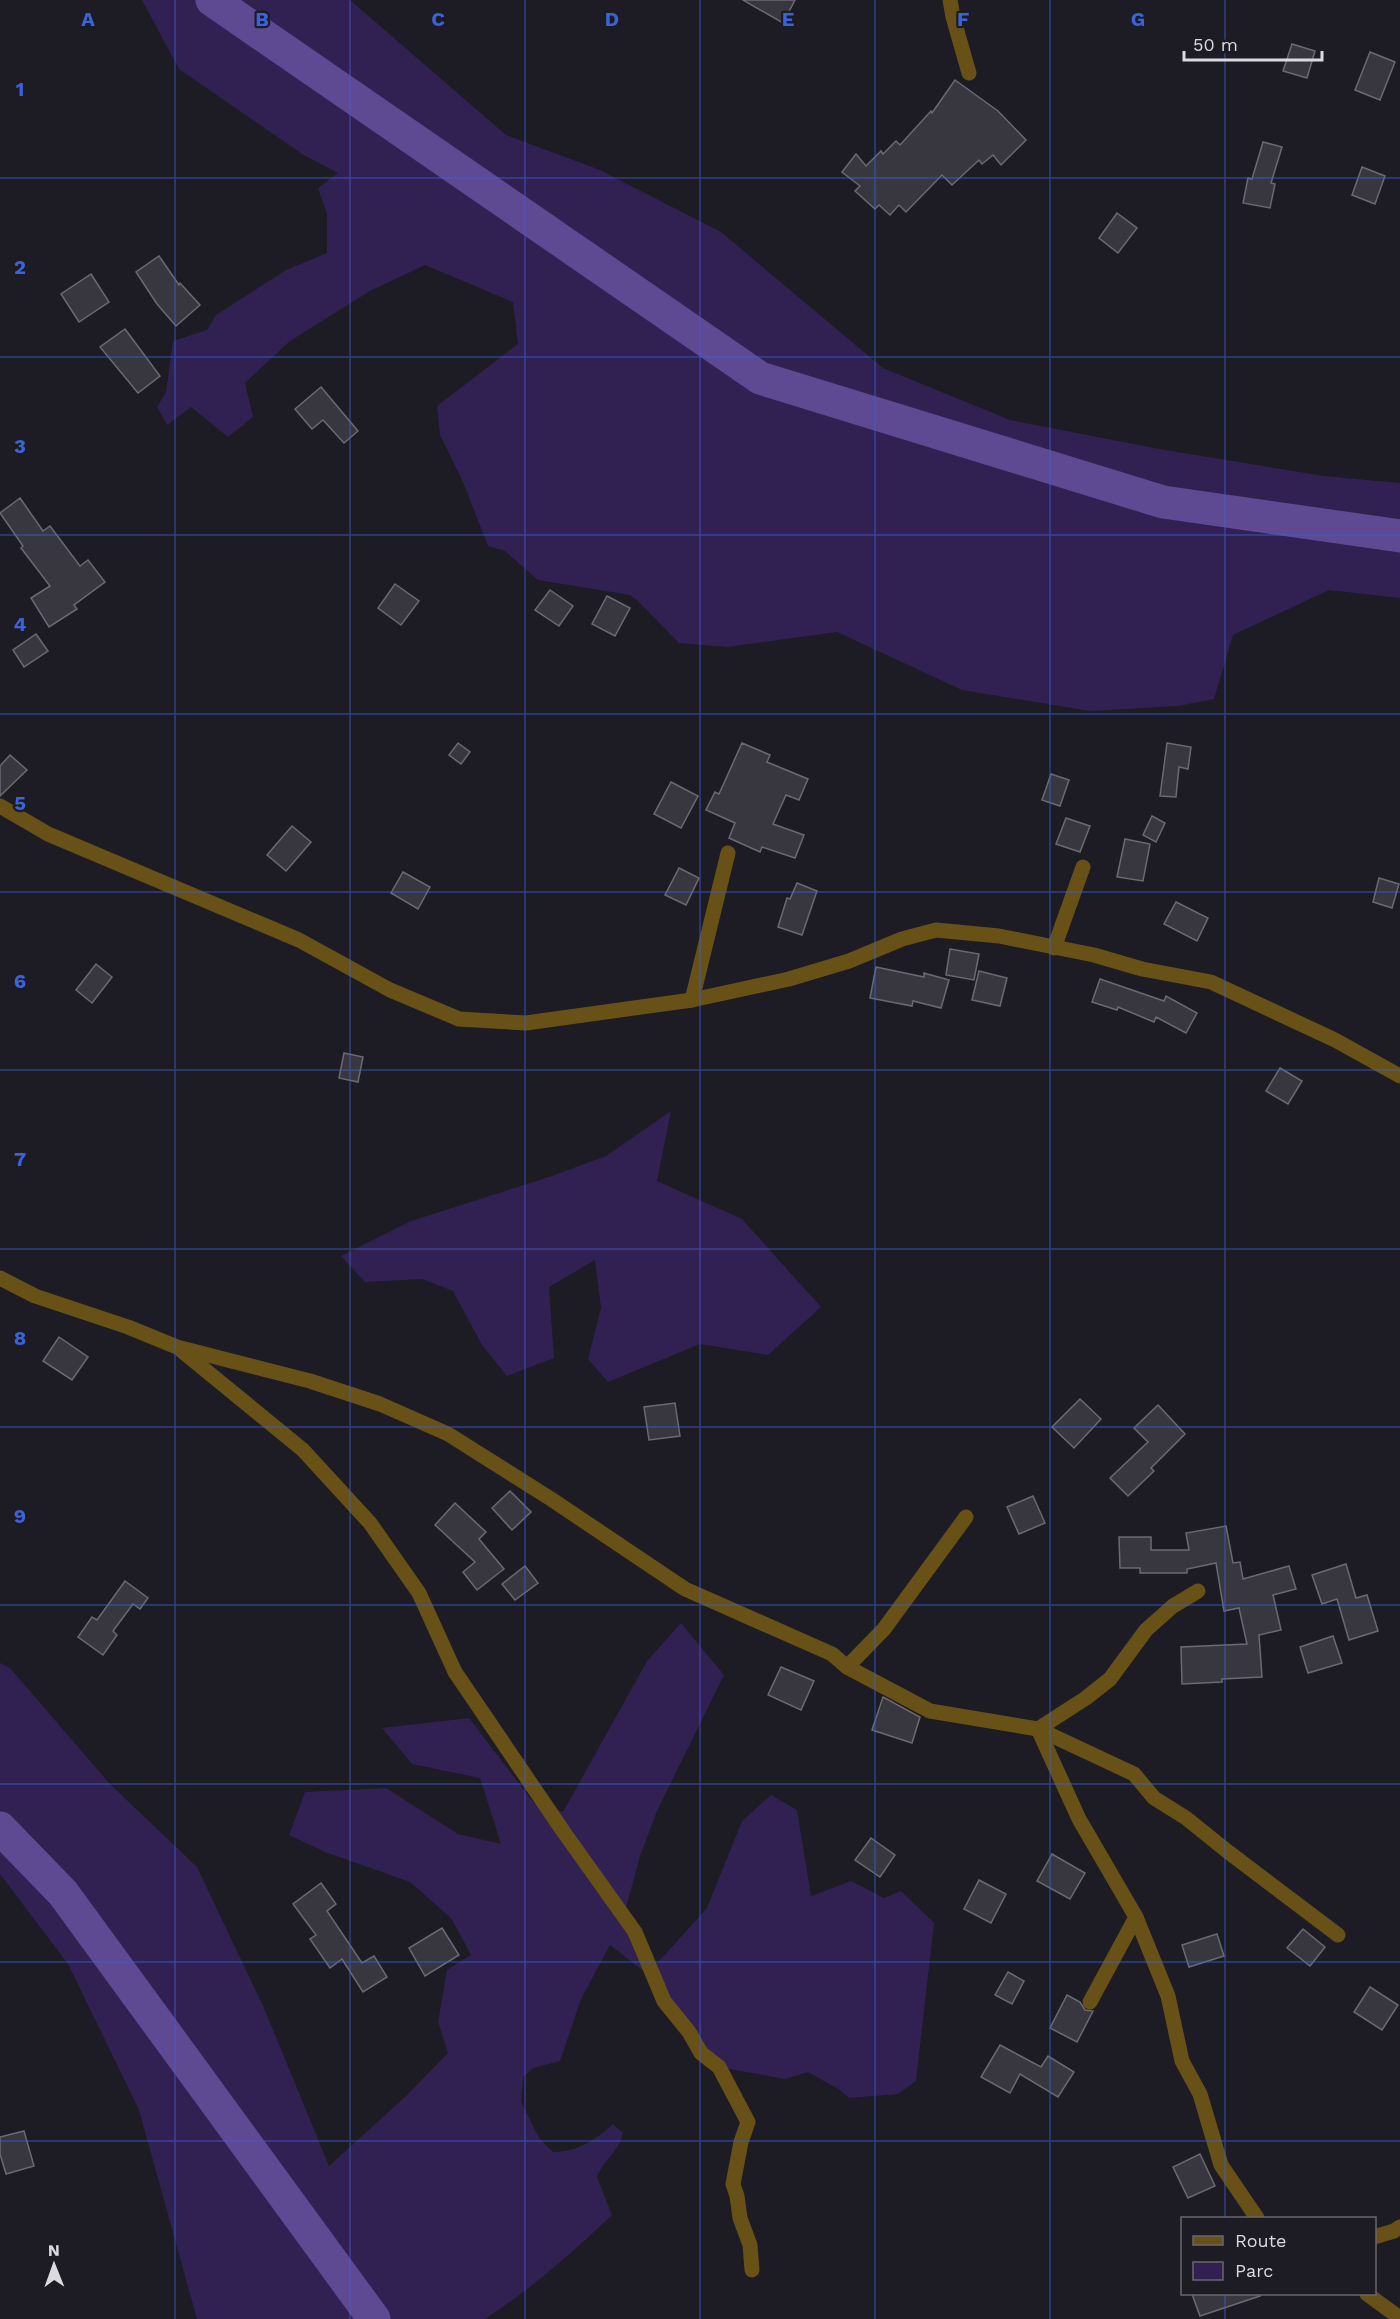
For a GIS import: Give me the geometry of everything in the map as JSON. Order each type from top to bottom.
[{"type":"street","points":[[950,0],[952,17],[969,73]]},
{"type":"street","points":[[0,806],[48,834],[299,940],[390,990],[459,1019],[526,1023],[692,1000],[789,979],[849,960],[902,939],[936,930],[999,936],[1094,955],[1142,969],[1211,982],[1335,1040],[1400,1076]]},
{"type":"street","points":[[692,1000],[728,853]]},
{"type":"street","points":[[1054,948],[1083,867]]},
{"type":"street","points":[[0,1278],[35,1296],[128,1327],[177,1347],[310,1381],[380,1404],[448,1434],[551,1499],[685,1590],[832,1654],[846,1667],[930,1711],[1038,1730],[1134,1774],[1154,1798],[1186,1818],[1338,1935]]},
{"type":"street","points":[[177,1347],[303,1450],[370,1523],[419,1593],[455,1672],[556,1822],[634,1932],[664,2001],[689,2032],[701,2053],[719,2067],[748,2122],[741,2142],[733,2184],[738,2196],[740,2218],[750,2245],[752,2270]]},
{"type":"street","points":[[846,1667],[884,1629],[966,1517]]},
{"type":"street","points":[[1038,1730],[1110,1679],[1146,1630],[1173,1606],[1198,1591]]},
{"type":"street","points":[[1038,1730],[1079,1819],[1136,1917],[1168,1996],[1182,2061],[1200,2094],[1221,2165],[1256,2217]]},
{"type":"street","points":[[1090,2002],[1136,1917]]},
{"type":"street","points":[[1376,2236],[1400,2227]]},
{"type":"street","points":[[1368,2295],[1400,2318]]},
{"type":"green space","points":[[142,0],[350,0],[506,135],[600,170],[721,232],[883,368],[1010,420],[1165,450],[1324,476],[1400,483],[1400,598],[1329,590],[1233,635],[1214,699],[1178,706],[1090,711],[962,690],[837,632],[727,647],[679,643],[630,595],[538,580],[505,551],[488,546],[463,482],[440,435],[437,406],[518,344],[513,302],[425,265],[370,291],[290,341],[245,383],[253,417],[228,437],[191,407],[167,425],[157,407],[166,392],[173,341],[207,330],[216,315],[286,270],[327,253],[327,214],[318,188],[338,173],[302,154],[179,69]]},
{"type":"green space","points":[[671,1111],[657,1181],[742,1219],[821,1307],[768,1355],[700,1344],[608,1382],[588,1359],[601,1308],[595,1260],[549,1287],[554,1358],[507,1376],[482,1345],[453,1291],[422,1279],[365,1282],[341,1256],[411,1221],[549,1177],[606,1156]]},
{"type":"green space","points":[[681,1623],[724,1675],[657,1811],[640,1856],[624,1915],[650,1971],[707,1908],[742,1821],[771,1795],[797,1810],[811,1896],[851,1881],[884,1898],[901,1891],[934,1923],[916,2081],[898,2094],[849,2098],[840,2090],[808,2072],[785,2079],[719,2067],[655,1980],[610,1945],[581,1999],[560,2061],[533,2068],[523,2077],[521,2102],[539,2138],[553,2152],[570,2150],[586,2144],[613,2124],[623,2133],[621,2140],[597,2177],[612,2215],[582,2243],[535,2283],[485,2319],[197,2319],[139,2110],[68,1964],[0,1874],[0,1663],[10,1668],[110,1784],[197,1867],[264,2008],[329,2166],[406,2096],[448,2053],[438,2022],[447,1970],[471,1955],[451,1918],[410,1882],[325,1852],[289,1835],[305,1792],[386,1788],[458,1834],[501,1844],[480,1778],[412,1764],[382,1728],[469,1718],[533,1802],[563,1812],[647,1661]]},
{"type":"building","points":[[743,0],[795,0],[783,23]]},
{"type":"building","points":[[1292,44],[1315,51],[1307,78],[1283,71]]},
{"type":"building","points":[[1370,52],[1395,62],[1380,100],[1355,90]]},
{"type":"building","points":[[955,80],[998,111],[1026,140],[1001,165],[993,155],[982,164],[979,160],[952,185],[942,175],[906,212],[899,205],[890,215],[879,205],[875,209],[855,191],[860,186],[842,172],[856,154],[866,166],[881,151],[883,154],[896,141],[900,145],[931,111],[932,113]]},
{"type":"building","points":[[1263,142],[1282,147],[1271,183],[1275,184],[1270,208],[1243,203],[1248,178],[1252,179]]},
{"type":"building","points":[[1362,167],[1385,176],[1375,204],[1352,195]]},
{"type":"building","points":[[1117,213],[1137,228],[1118,253],[1099,238]]},
{"type":"building","points":[[159,256],[179,285],[180,283],[200,305],[176,326],[157,304],[136,272]]},
{"type":"building","points":[[91,274],[109,302],[79,322],[61,294]]},
{"type":"building","points":[[125,329],[160,376],[138,393],[100,347]]},
{"type":"building","points":[[321,387],[358,431],[344,443],[323,420],[312,429],[295,409]]},
{"type":"building","points":[[20,498],[43,531],[50,526],[80,566],[88,560],[105,582],[74,605],[77,609],[49,627],[31,598],[50,586],[21,548],[23,546],[0,513]]},
{"type":"building","points":[[395,584],[419,601],[401,625],[378,608]]},
{"type":"building","points":[[550,590],[573,606],[559,626],[535,610]]},
{"type":"building","points":[[607,596],[630,608],[615,636],[592,624]]},
{"type":"building","points":[[36,634],[48,651],[24,667],[13,650]]},
{"type":"building","points":[[458,743],[470,752],[461,764],[449,755]]},
{"type":"building","points":[[742,743],[770,755],[767,762],[808,779],[799,800],[786,795],[773,824],[804,835],[795,858],[762,847],[760,852],[729,838],[735,823],[706,810],[715,792],[719,794]]},
{"type":"building","points":[[1167,743],[1191,747],[1188,769],[1179,767],[1176,797],[1160,796]]},
{"type":"building","points":[[10,755],[27,770],[0,796],[0,766]]},
{"type":"building","points":[[1051,774],[1069,780],[1060,806],[1042,800]]},
{"type":"building","points":[[671,782],[698,796],[681,828],[654,814]]},
{"type":"building","points":[[1152,816],[1165,823],[1156,842],[1143,835]]},
{"type":"building","points":[[1066,818],[1090,826],[1080,852],[1056,844]]},
{"type":"building","points":[[292,826],[311,842],[286,871],[267,855]]},
{"type":"building","points":[[1125,839],[1150,844],[1143,881],[1117,877]]},
{"type":"building","points":[[679,868],[699,878],[686,905],[665,895]]},
{"type":"building","points":[[403,872],[430,887],[418,909],[391,893]]},
{"type":"building","points":[[1379,878],[1399,884],[1392,908],[1373,902]]},
{"type":"building","points":[[797,883],[817,891],[802,935],[778,927],[787,898],[790,899]]},
{"type":"building","points":[[1176,902],[1208,918],[1197,941],[1164,924]]},
{"type":"building","points":[[950,949],[979,954],[974,980],[946,975]]},
{"type":"building","points":[[96,964],[112,977],[92,1003],[76,990]]},
{"type":"building","points":[[876,967],[924,977],[924,973],[949,980],[941,1008],[913,1001],[912,1006],[870,998]]},
{"type":"building","points":[[979,971],[1007,978],[1000,1006],[972,1000]]},
{"type":"building","points":[[1100,979],[1164,1001],[1166,996],[1197,1013],[1186,1033],[1156,1017],[1154,1022],[1118,1007],[1117,1010],[1092,1002]]},
{"type":"building","points":[[344,1053],[363,1057],[358,1082],[339,1078]]},
{"type":"building","points":[[1280,1068],[1302,1081],[1288,1104],[1266,1091]]},
{"type":"building","points":[[59,1337],[88,1357],[72,1380],[43,1361]]},
{"type":"building","points":[[1080,1399],[1101,1419],[1074,1448],[1052,1427]]},
{"type":"building","points":[[675,1403],[680,1436],[649,1440],[644,1407]]},
{"type":"building","points":[[1158,1405],[1185,1434],[1151,1468],[1154,1471],[1128,1496],[1110,1478],[1148,1442],[1134,1428]]},
{"type":"building","points":[[510,1491],[531,1512],[512,1530],[492,1508]]},
{"type":"building","points":[[1033,1496],[1045,1523],[1019,1534],[1007,1507]]},
{"type":"building","points":[[455,1503],[486,1532],[479,1539],[504,1569],[477,1590],[463,1572],[475,1562],[435,1525]]},
{"type":"building","points":[[1226,1526],[1233,1563],[1240,1562],[1243,1579],[1289,1566],[1296,1589],[1273,1595],[1281,1630],[1259,1635],[1262,1677],[1182,1684],[1181,1647],[1247,1644],[1239,1608],[1224,1611],[1216,1563],[1187,1569],[1187,1573],[1140,1573],[1140,1568],[1120,1568],[1119,1537],[1151,1537],[1151,1550],[1189,1550],[1186,1533]]},
{"type":"building","points":[[1346,1564],[1356,1598],[1367,1595],[1378,1631],[1349,1640],[1337,1599],[1322,1604],[1312,1575]]},
{"type":"building","points":[[525,1566],[538,1583],[515,1600],[502,1584]]},
{"type":"building","points":[[125,1581],[148,1598],[140,1609],[133,1604],[113,1631],[117,1635],[103,1655],[78,1637],[92,1617],[97,1620]]},
{"type":"building","points":[[1333,1636],[1342,1663],[1308,1673],[1300,1647]]},
{"type":"building","points":[[781,1667],[814,1681],[801,1710],[768,1695]]},
{"type":"building","points":[[883,1697],[920,1717],[912,1743],[872,1730]]},
{"type":"building","points":[[871,1838],[895,1855],[880,1877],[855,1860]]},
{"type":"building","points":[[1052,1854],[1085,1873],[1070,1899],[1037,1881]]},
{"type":"building","points":[[979,1880],[1006,1894],[991,1923],[964,1909]]},
{"type":"building","points":[[321,1883],[336,1904],[327,1911],[362,1963],[374,1956],[387,1977],[363,1992],[342,1959],[330,1968],[310,1939],[316,1935],[293,1904]]},
{"type":"building","points":[[442,1928],[459,1955],[425,1976],[409,1948]]},
{"type":"building","points":[[1303,1929],[1325,1947],[1310,1966],[1287,1948]]},
{"type":"building","points":[[1217,1934],[1224,1956],[1189,1967],[1182,1945]]},
{"type":"building","points":[[1008,1972],[1024,1981],[1012,2004],[995,1995]]},
{"type":"building","points":[[1370,1987],[1398,2005],[1382,2030],[1354,2012]]},
{"type":"building","points":[[1067,1995],[1080,2002],[1085,2010],[1093,2011],[1077,2042],[1050,2028]]},
{"type":"building","points":[[1000,2045],[1041,2067],[1048,2056],[1074,2072],[1058,2097],[1020,2074],[1010,2093],[981,2077]]},
{"type":"building","points":[[24,2131],[34,2166],[6,2174],[0,2154],[0,2137]]},
{"type":"building","points":[[1200,2154],[1215,2186],[1188,2198],[1173,2167]]},
{"type":"building","points":[[1192,2295],[1260,2296],[1200,2316]]},
{"type":"waterway","points":[[212,0],[760,378],[1163,502],[1400,536]]},
{"type":"waterway","points":[[0,1828],[63,1893],[374,2319]]}]
